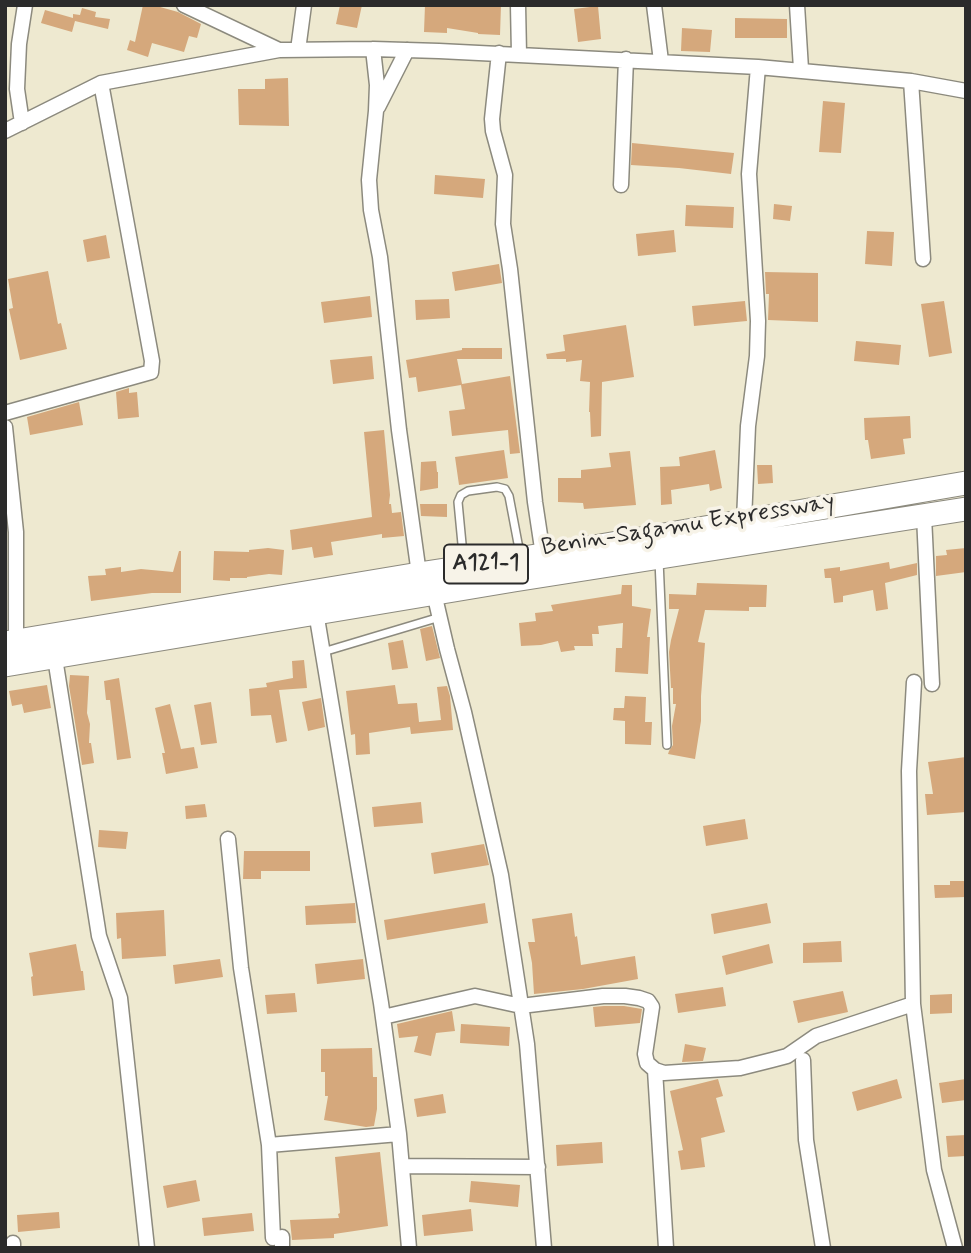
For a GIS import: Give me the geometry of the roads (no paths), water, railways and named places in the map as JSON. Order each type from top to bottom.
[{"type":"highway","name":"A121-1","points":[[11,642],[966,483]]},
{"type":"highway","name":"Benin-Sagamu Expressway","points":[[5,665],[659,556],[966,509]]},
{"type":"street","points":[[22,123],[17,89],[19,44],[25,5]]},
{"type":"street","points":[[184,5],[279,50]]},
{"type":"street","points":[[298,50],[304,5]]},
{"type":"street","points":[[518,5],[519,54]]},
{"type":"street","points":[[654,5],[661,61]]},
{"type":"street","points":[[797,5],[801,69]]},
{"type":"street","points":[[5,131],[101,83],[279,50],[373,49],[499,53],[801,69],[911,81],[966,91]]},
{"type":"street","points":[[373,49],[377,85],[369,180],[371,210],[380,257],[399,430],[419,574]]},
{"type":"street","points":[[376,111],[407,50]]},
{"type":"street","points":[[499,53],[492,120],[505,175],[503,224],[543,555]]},
{"type":"street","points":[[621,185],[626,59]]},
{"type":"street","points":[[744,521],[748,426],[757,356],[758,321],[749,174],[758,67]]},
{"type":"street","points":[[911,81],[923,259]]},
{"type":"street","points":[[5,413],[151,372],[149,348],[101,83]]},
{"type":"street","points":[[5,427],[16,532],[11,642]]},
{"type":"street","points":[[924,516],[932,684]]},
{"type":"street","points":[[435,593],[501,875],[527,1044],[544,1248]]},
{"type":"street","points":[[316,612],[383,1017],[399,1134],[409,1248]]},
{"type":"street","points":[[55,658],[99,936],[120,998],[147,1248]]},
{"type":"street","points":[[914,682],[909,771],[914,1004],[934,1170],[955,1248]]},
{"type":"street","points":[[228,839],[241,968],[269,1145],[279,1241]]},
{"type":"street","points":[[383,1017],[475,996],[521,1006],[603,996],[639,998],[648,1001],[652,1007],[645,1054],[647,1063],[664,1073],[740,1068],[787,1056],[816,1036],[914,1004]]},
{"type":"street","points":[[803,1060],[806,1140],[822,1248]]},
{"type":"street","points":[[655,1070],[666,1248]]},
{"type":"street","points":[[269,1145],[399,1134]]},
{"type":"street","points":[[402,1166],[538,1167]]},
{"type":"lane","points":[[464,567],[458,502],[461,495],[468,491],[497,487],[505,489],[509,496],[520,558]]},
{"type":"lane","points":[[659,556],[667,745]]},
{"type":"lane","points":[[323,652],[440,617]]}]
